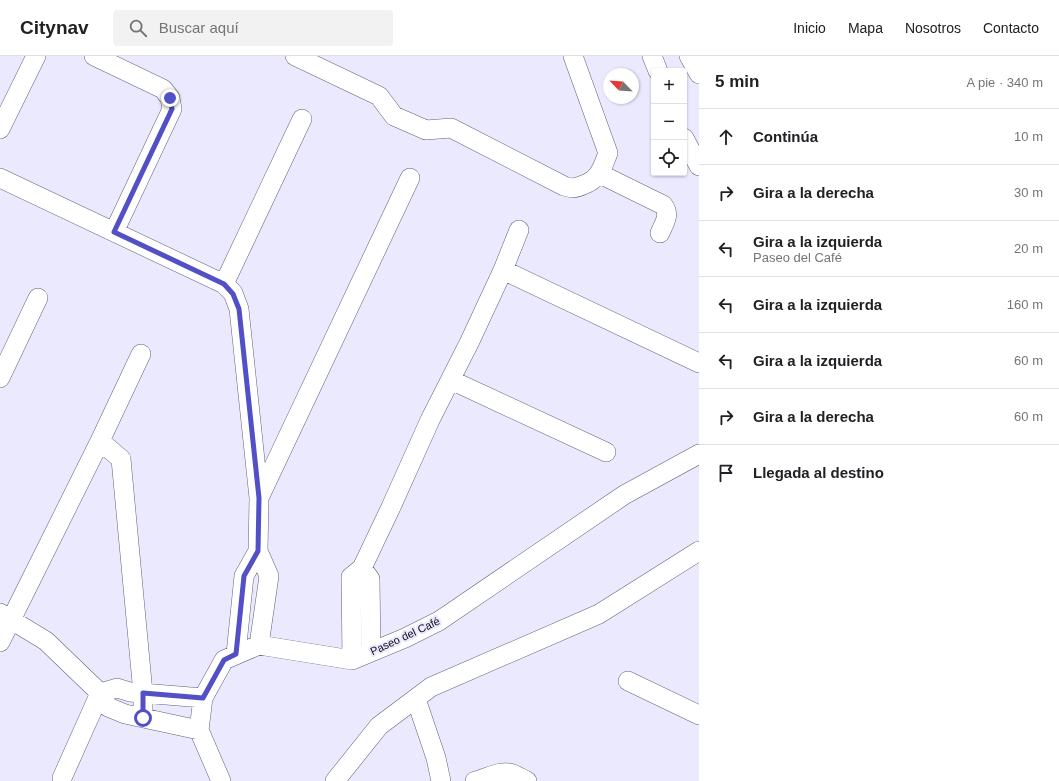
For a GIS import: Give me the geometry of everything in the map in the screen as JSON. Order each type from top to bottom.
[{"type":"street","points":[[0,129],[36,56]]},
{"type":"street","points":[[94,56],[163,89],[170,98],[172,109],[114,232]]},
{"type":"street","points":[[295,56],[379,96],[394,116],[426,130],[451,128],[564,186],[573,189],[591,182],[600,174],[608,153],[573,56]]},
{"type":"street","points":[[652,56],[657,68]]},
{"type":"street","points":[[689,56],[699,74]]},
{"type":"street","points":[[224,284],[302,119]]},
{"type":"street","points":[[685,140],[699,166]]},
{"type":"street","points":[[600,174],[663,205],[667,210],[667,214],[660,233]]},
{"type":"street","points":[[0,178],[224,284],[233,294],[239,309],[259,498],[258,551],[269,576],[259,645]]},
{"type":"street","points":[[259,498],[410,178]]},
{"type":"street","points":[[221,781],[199,730],[203,698],[224,660],[259,645],[352,660],[352,577],[362,568],[430,420],[451,380],[503,270],[519,230]]},
{"type":"street","points":[[503,270],[699,363]]},
{"type":"street","points":[[0,378],[38,298]]},
{"type":"street","points":[[0,642],[6,616],[100,441],[141,354]]},
{"type":"street","points":[[451,380],[606,452]]},
{"type":"street","points":[[100,441],[121,459],[143,693],[143,718]]},
{"type":"street","name":"Paseo del Café","points":[[352,660],[406,638],[438,621],[624,495],[699,454]]},
{"type":"street","points":[[236,654],[244,576],[258,551]]},
{"type":"street","points":[[335,781],[379,726],[431,687],[599,614],[699,551]]},
{"type":"street","points":[[362,568],[370,579],[371,652]]},
{"type":"street","points":[[6,616],[46,641],[100,693],[108,707],[124,714],[199,730]]},
{"type":"street","points":[[628,681],[699,715]]},
{"type":"street","points":[[62,778],[100,693],[117,688],[130,692],[203,698]]},
{"type":"street","points":[[416,699],[436,758],[441,781]]},
{"type":"street","points":[[480,781],[498,774],[510,773],[528,781]]},
{"type":"route","points":[[143,718],[143,693],[203,698],[224,660],[236,654],[244,576],[258,551],[259,498],[239,309],[233,294],[224,284],[114,232],[172,109],[170,98]]}]
